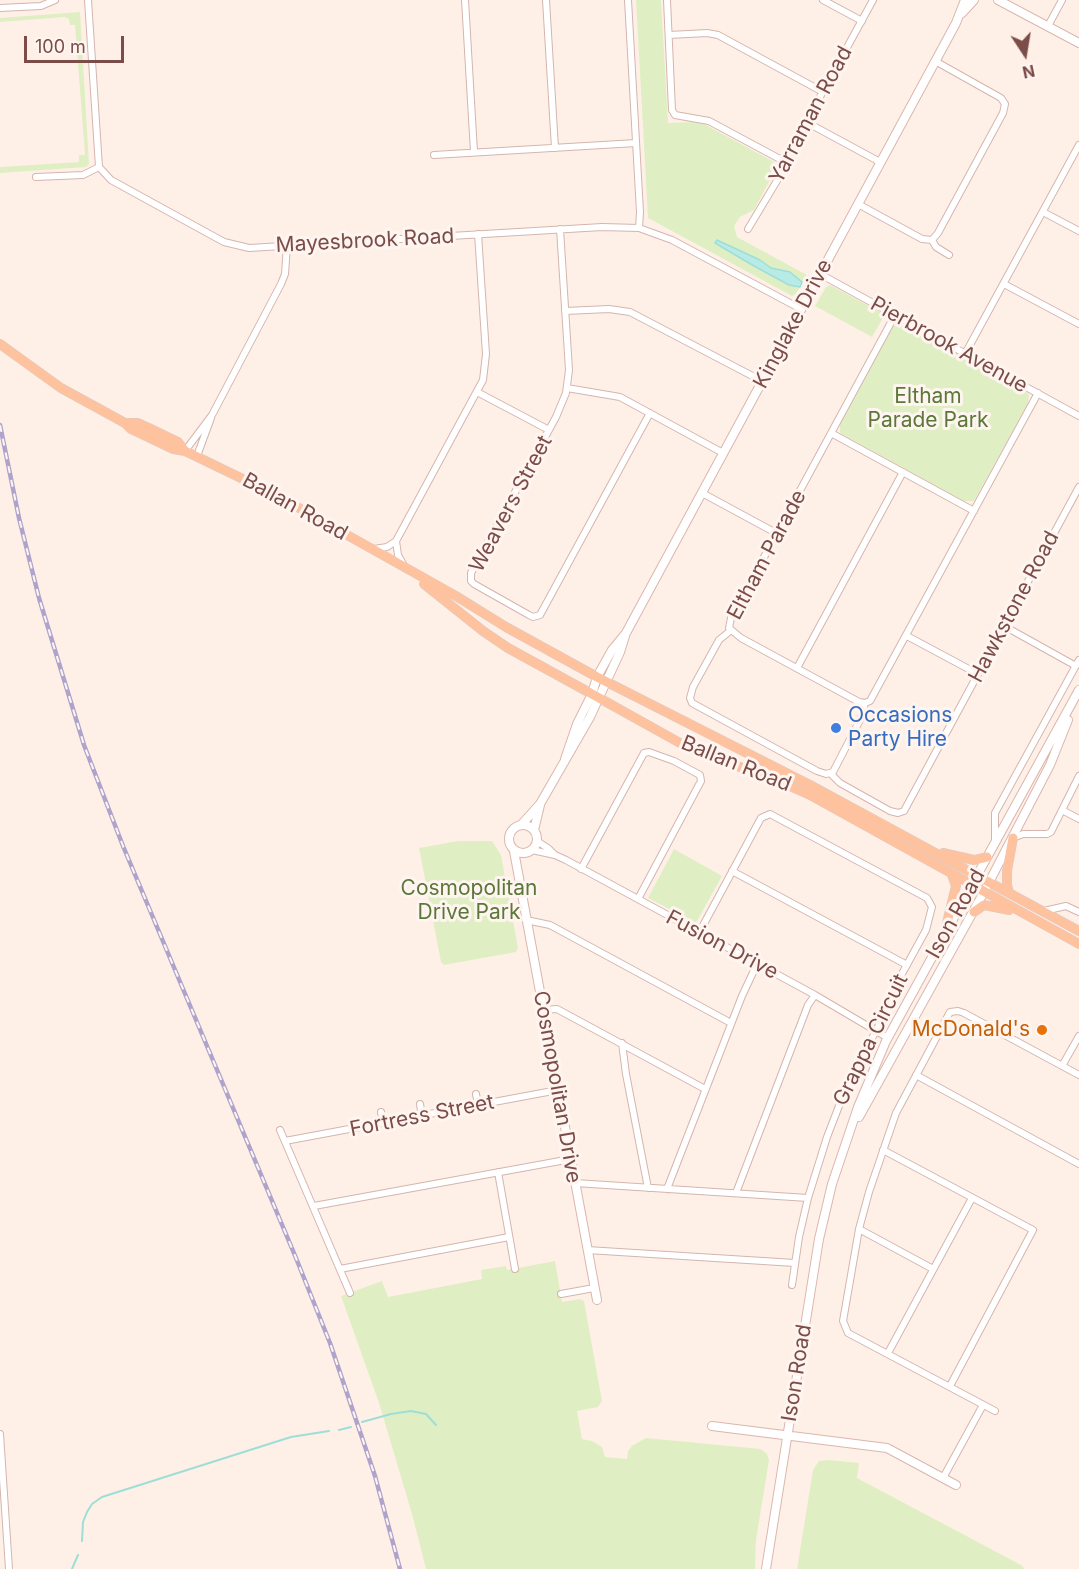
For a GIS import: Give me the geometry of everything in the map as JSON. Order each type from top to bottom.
[{"type":"main road","name":"Ballan Road","points":[[2,345],[61,388],[125,423],[138,423],[178,442],[185,451],[274,494],[506,627],[602,679],[789,774],[1079,931]]},
{"type":"main road","name":"Ballan Road","points":[[404,567],[483,631],[508,648],[595,697],[689,747],[810,795],[1079,944]]},
{"type":"main road","points":[[1010,892],[1007,885],[1007,871],[1013,838]]},
{"type":"main road","points":[[929,849],[974,860],[987,857]]},
{"type":"main road","points":[[944,935],[956,886],[952,875]]},
{"type":"main road","points":[[974,912],[980,906],[988,905],[1023,913]]},
{"type":"street","points":[[0,9],[41,6],[55,0]]},
{"type":"street","points":[[36,177],[83,175],[99,167],[88,0]]},
{"type":"street","points":[[465,0],[474,152]]},
{"type":"street","points":[[546,0],[555,148]]},
{"type":"street","points":[[628,0],[639,228]]},
{"type":"street","points":[[667,0],[672,110],[675,115],[709,121],[778,158],[784,159]]},
{"type":"street","points":[[823,0],[862,21]]},
{"type":"street","name":"Yarraman Road","points":[[748,229],[778,179],[784,159],[873,0]]},
{"type":"street","name":"Kinglake Drive","points":[[602,679],[612,650],[626,633],[960,16],[965,0]]},
{"type":"street","name":"Kinglake Drive","points":[[960,16],[974,0]]},
{"type":"street","points":[[999,0],[1079,43]]},
{"type":"street","points":[[1048,26],[1062,0]]},
{"type":"street","points":[[669,35],[707,33],[718,35],[823,92]]},
{"type":"street","points":[[932,240],[938,233],[1005,107],[1005,102],[998,96],[935,62]]},
{"type":"street","points":[[806,122],[880,162]]},
{"type":"street","points":[[434,155],[636,143]]},
{"type":"street","points":[[965,354],[1079,145]]},
{"type":"street","name":"Mayesbrook Road","points":[[99,167],[111,180],[224,242],[249,248],[628,226],[672,240],[801,309]]},
{"type":"street","points":[[858,204],[922,239],[932,240]]},
{"type":"street","points":[[1043,212],[1079,231]]},
{"type":"street","name":"Weavers Street","points":[[560,230],[567,388],[549,430],[470,577],[471,581],[479,588],[533,616],[540,615],[650,413]]},
{"type":"street","points":[[371,549],[381,549],[396,541],[477,392],[486,367],[478,234]]},
{"type":"street","points":[[932,240],[936,247],[949,255]]},
{"type":"street","points":[[197,456],[212,415],[281,284],[285,274],[286,245]]},
{"type":"street","name":"Pierbrook Avenue","points":[[820,274],[1079,416]]},
{"type":"street","points":[[1004,284],[1079,324]]},
{"type":"street","points":[[565,312],[609,309],[630,312],[762,381]]},
{"type":"street","name":"Eltham Parade","points":[[865,703],[797,669],[730,631],[729,624],[895,315]]},
{"type":"street","points":[[567,388],[620,397],[723,453]]},
{"type":"street","points":[[477,392],[549,430]]},
{"type":"street","points":[[730,631],[719,640],[693,687],[690,698],[692,703],[817,771],[831,774],[861,718],[865,703],[870,701],[875,694],[1038,393]]},
{"type":"street","points":[[185,451],[212,415]]},
{"type":"street","points":[[831,433],[974,511]]},
{"type":"street","points":[[797,669],[903,472]]},
{"type":"street","name":"Hawkstone Road","points":[[831,774],[840,783],[890,811],[901,813],[1079,487]]},
{"type":"street","points":[[702,493],[776,533]]},
{"type":"street","points":[[396,541],[404,567]]},
{"type":"street","points":[[995,844],[995,813],[1077,663],[1004,626]]},
{"type":"street","points":[[907,636],[978,674]]},
{"type":"street","points":[[540,804],[534,830],[537,841],[529,852],[514,851],[508,838],[514,828],[521,825],[540,804],[590,717],[602,679]]},
{"type":"street","name":"Ison Road","points":[[766,1569],[819,1239],[832,1184],[858,1107],[888,1038],[1079,690]]},
{"type":"street","name":"Ison Road","points":[[845,1144],[1013,838],[1050,765],[1079,690]]},
{"type":"street","points":[[565,759],[577,724],[595,697]]},
{"type":"street","points":[[581,869],[644,753],[652,752],[682,765],[700,776],[701,781],[638,899]]},
{"type":"street","points":[[1013,838],[1023,834],[1051,832],[1079,776]]},
{"type":"street","points":[[1062,810],[1079,819]]},
{"type":"street","name":"Grappa Circuit","points":[[699,933],[761,818],[770,814],[930,902],[931,911],[926,930],[892,992],[885,1014],[844,1093],[827,1137],[808,1198],[792,1285]]},
{"type":"street","points":[[521,825],[534,830]]},
{"type":"street","name":"Fusion Drive","points":[[537,841],[555,855],[815,995],[888,1038]]},
{"type":"street","name":"Cosmopolitan Drive","points":[[514,851],[597,1300]]},
{"type":"street","name":"Cosmopolitan Drive","points":[[520,874],[529,852]]},
{"type":"street","name":"Fusion Drive","points":[[529,852],[555,855]]},
{"type":"street","points":[[732,871],[907,965]]},
{"type":"street","points":[[1043,911],[1066,906],[1079,912]]},
{"type":"street","points":[[526,920],[550,925],[731,1023]]},
{"type":"street","points":[[667,1189],[748,979],[757,964]]},
{"type":"street","points":[[736,1193],[808,1005],[815,995]]},
{"type":"street","points":[[544,1010],[557,1009],[705,1089]]},
{"type":"street","points":[[995,1411],[848,1333],[843,1321],[859,1229],[896,1113],[947,1015],[954,1011],[964,1013],[1079,1075]]},
{"type":"street","points":[[1062,1066],[1079,1036]]},
{"type":"street","points":[[888,1038],[897,1040],[905,1037]]},
{"type":"street","points":[[622,1043],[648,1188]]},
{"type":"street","points":[[916,1075],[1079,1164]]},
{"type":"street","name":"Fortress Street","points":[[285,1141],[558,1090]]},
{"type":"street","points":[[476,1094],[478,1105]]},
{"type":"street","points":[[420,1104],[422,1116]]},
{"type":"street","points":[[381,1112],[383,1123]]},
{"type":"street","points":[[280,1130],[350,1293]]},
{"type":"street","points":[[883,1150],[1033,1230],[950,1386]]},
{"type":"street","points":[[314,1206],[571,1159]]},
{"type":"street","points":[[498,1172],[515,1269]]},
{"type":"street","points":[[575,1183],[808,1198]]},
{"type":"street","points":[[888,1353],[972,1198]]},
{"type":"street","points":[[859,1229],[933,1269]]},
{"type":"street","points":[[340,1269],[509,1238]]},
{"type":"street","points":[[587,1250],[795,1263]]},
{"type":"street","points":[[561,1294],[594,1288]]},
{"type":"street","points":[[943,1478],[983,1405]]},
{"type":"street","points":[[712,1426],[887,1448],[956,1485]]},
{"type":"street","points":[[0,1434],[9,1569]]},
{"type":"green space","points":[[636,0],[661,0],[668,123],[704,124],[776,163],[777,167],[754,210],[740,217],[734,226],[737,237],[807,275],[796,294],[792,296],[648,218]]},
{"type":"green space","points":[[80,12],[89,164],[86,167],[0,173],[0,167],[79,162],[79,155],[85,155],[75,25],[70,25],[69,19],[65,17],[0,22],[0,18]]},
{"type":"green space","points":[[830,285],[882,313],[883,318],[872,337],[815,306],[826,287]]},
{"type":"green space","name":"Eltham Parade Park","points":[[899,324],[956,353],[1029,395],[1028,403],[974,501],[964,501],[840,433],[840,423],[892,327]]},
{"type":"green space","name":"Cosmopolitan Drive Park","points":[[458,841],[492,841],[501,855],[518,948],[516,952],[444,965],[441,962],[419,848]]},
{"type":"green space","points":[[674,849],[722,876],[696,923],[648,898]]},
{"type":"green space","points":[[555,1261],[562,1302],[580,1299],[584,1301],[602,1401],[598,1407],[577,1411],[582,1439],[592,1441],[602,1447],[605,1457],[627,1459],[628,1451],[632,1446],[646,1438],[761,1449],[767,1454],[769,1460],[756,1540],[755,1569],[426,1569],[379,1403],[341,1296],[382,1281],[388,1297],[482,1279],[481,1270],[506,1266],[507,1270]]},
{"type":"green space","points":[[819,1461],[859,1463],[857,1478],[1025,1569],[797,1569],[813,1470]]},
{"type":"water","points":[[717,240],[760,260],[771,268],[790,272],[802,282],[800,287],[789,285],[754,266],[715,243]]},
{"type":"waterway","points":[[362,1422],[411,1411],[426,1414],[436,1425]]},
{"type":"waterway","points":[[339,1430],[351,1427]]},
{"type":"waterway","points":[[82,1541],[83,1522],[87,1512],[92,1504],[102,1497],[291,1437],[329,1431]]},
{"type":"waterway","points":[[72,1569],[78,1555]]},
{"type":"railway","points":[[0,425],[19,518],[39,598],[84,745],[123,846],[330,1343],[375,1476],[400,1569]]},
{"type":"place","name":"Occasions Party Hire","points":[[836,728]]},
{"type":"place","name":"McDonald's","points":[[1042,1030]]}]
